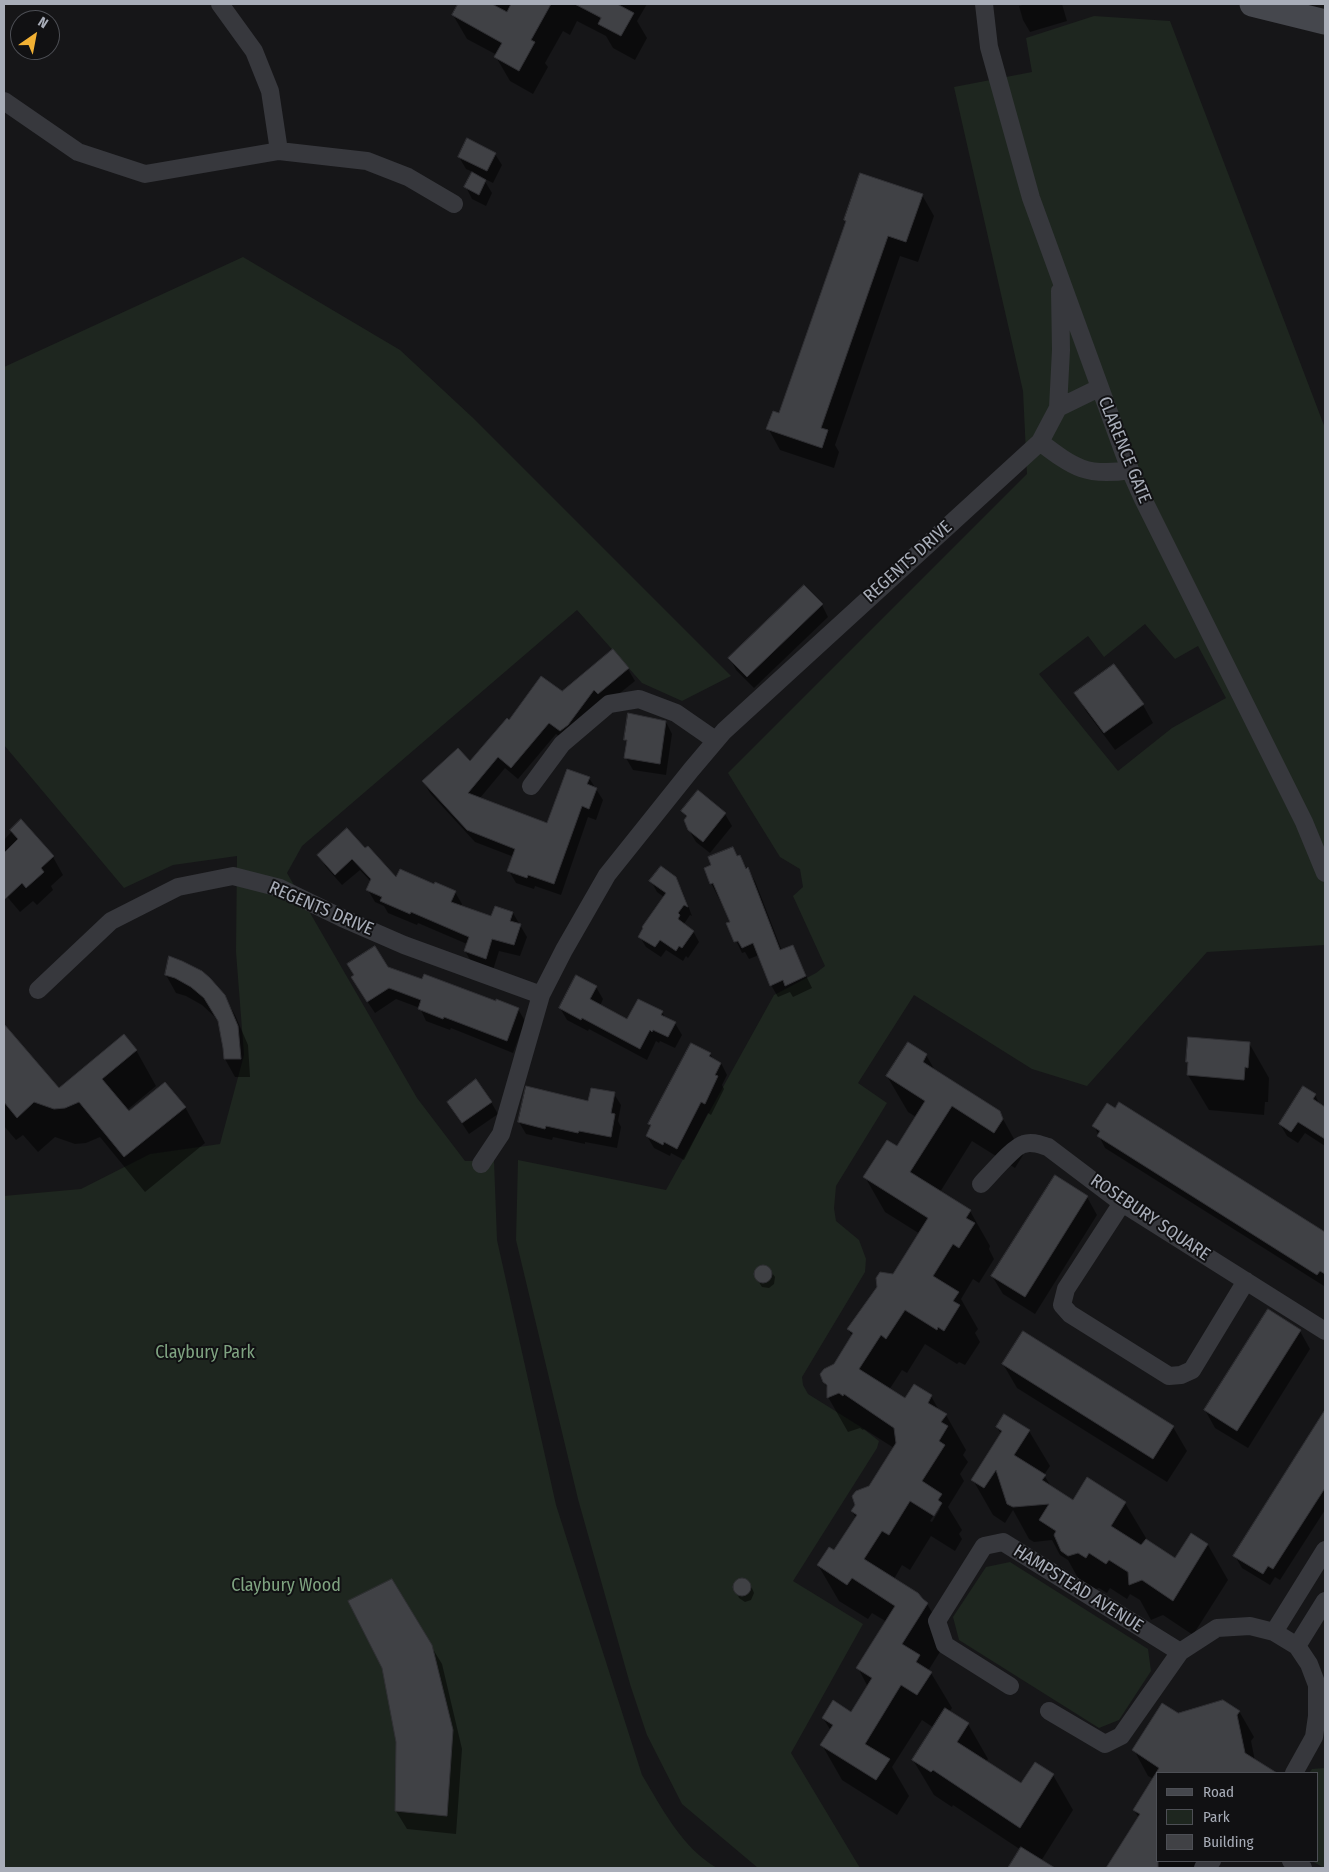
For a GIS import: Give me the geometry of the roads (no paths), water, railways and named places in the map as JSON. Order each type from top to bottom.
[{"type":"main road","points":[[1252,4],[1325,22]]},
{"type":"street","points":[[220,4],[254,51],[270,91],[279,151]]},
{"type":"street","name":"CLARENCE GATE","points":[[984,4],[989,47],[1031,198],[1130,470],[1143,500],[1304,822],[1325,873]]},
{"type":"street","points":[[4,101],[78,152],[145,174],[279,151],[368,161],[408,177],[454,204]]},
{"type":"street","points":[[1060,278],[1061,350],[1058,408],[1099,388]]},
{"type":"street","name":"REGENTS DRIVE","points":[[481,1164],[500,1134],[541,995],[564,950],[607,875],[715,740],[1040,442],[1058,408]]},
{"type":"street","points":[[1040,442],[1064,460],[1092,472],[1130,470]]},
{"type":"street","points":[[531,786],[562,744],[609,704],[639,699],[676,714],[715,740]]},
{"type":"street","name":"REGENTS DRIVE","points":[[38,990],[110,921],[178,887],[233,876],[280,888],[404,945],[541,995]]},
{"type":"street","name":"ROSEBURY SQUARE","points":[[981,1184],[1015,1150],[1024,1144],[1036,1143],[1048,1147],[1122,1203],[1325,1331]]},
{"type":"street","points":[[1122,1203],[1066,1289],[1062,1305],[1070,1314],[1169,1376],[1181,1375],[1192,1370],[1246,1281]]},
{"type":"street","name":"HAMPSTEAD AVENUE","points":[[1010,1686],[945,1645],[936,1621],[987,1544],[1003,1542],[1180,1652]]},
{"type":"street","points":[[1274,1632],[1325,1550]]},
{"type":"street","points":[[1297,1646],[1325,1601]]},
{"type":"street","points":[[1049,1711],[1105,1744],[1121,1736],[1180,1652],[1218,1628],[1250,1626],[1274,1632],[1297,1646],[1310,1664],[1317,1685],[1317,1716],[1320,1741],[1295,1772]]},
{"type":"park label","name":"Claybury Park","points":[[205,1353]]},
{"type":"park label","name":"Claybury Wood","points":[[286,1586]]}]
